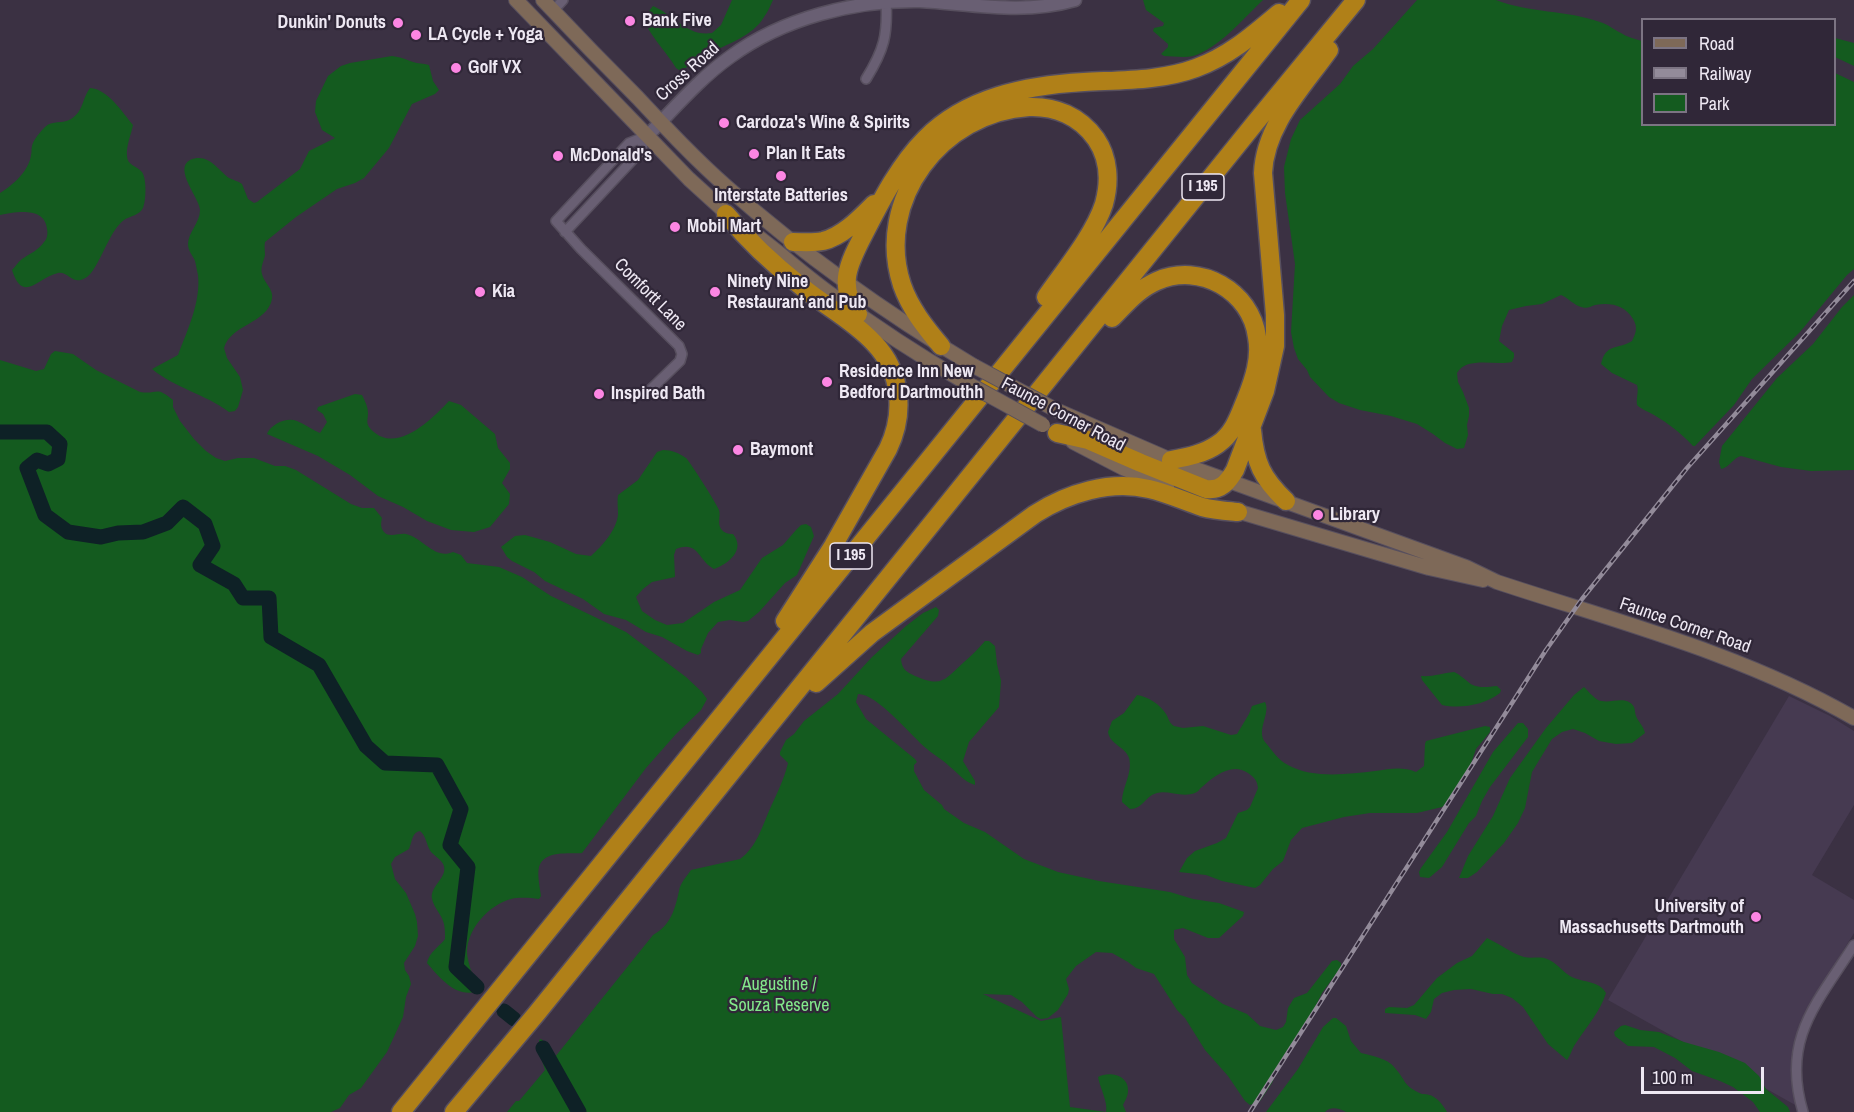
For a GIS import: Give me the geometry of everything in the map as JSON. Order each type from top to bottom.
[{"type":"highway","points":[[858,314],[847,295],[846,282],[848,270],[859,245],[888,189],[924,139],[942,124],[967,109],[1010,93],[1036,87],[1062,83],[1153,78],[1191,69],[1220,57],[1240,45],[1294,0]]},
{"type":"highway","name":"I 195","points":[[401,1112],[1301,0]]},
{"type":"highway","name":"I 195","points":[[454,1112],[544,1004],[1356,0]]},
{"type":"highway","points":[[1050,429],[1088,440],[1206,489],[1216,489],[1227,482],[1235,470],[1265,391],[1275,346],[1275,315],[1263,173],[1271,134],[1281,116],[1364,0]]},
{"type":"highway","points":[[941,346],[915,312],[905,293],[897,264],[897,229],[902,206],[912,183],[938,147],[964,126],[981,117],[1022,108],[1042,107],[1062,111],[1084,125],[1101,147],[1108,175],[1106,196],[1091,231],[1028,322],[1003,367]]},
{"type":"highway","points":[[794,242],[817,242],[832,238],[855,223],[888,189]]},
{"type":"highway","points":[[726,214],[746,238],[778,268],[876,344],[893,372],[899,399],[898,420],[893,439],[833,546],[798,604],[772,639],[742,692]]},
{"type":"highway","points":[[1052,375],[1126,303],[1151,284],[1167,277],[1187,275],[1203,277],[1227,288],[1247,308],[1255,325],[1258,356],[1251,384],[1238,419],[1225,438],[1202,452],[1171,460]]},
{"type":"highway","points":[[1251,428],[1260,469],[1268,482],[1286,501]]},
{"type":"highway","points":[[767,729],[872,633],[1053,503],[1083,491],[1130,486],[1150,489],[1204,508],[1238,512]]},
{"type":"main road","name":"Faunce Corner Road","points":[[516,0],[726,214],[751,231],[810,279],[912,351],[1050,429],[1152,481],[1238,512],[1384,555],[1463,576],[1497,582]]},
{"type":"main road","name":"Faunce Corner Road","points":[[543,0],[660,122],[728,188],[846,282],[974,366],[1056,410],[1171,460],[1466,567],[1497,582],[1741,663],[1854,718]]},
{"type":"main road","points":[[1384,555],[1387,538]]},
{"type":"street","points":[[553,11],[563,0]]},
{"type":"street","name":"Cross Road","points":[[647,136],[721,64],[756,41],[810,17],[886,1],[920,1],[1007,9],[1073,0]]},
{"type":"street","points":[[866,79],[883,46],[886,1]]},
{"type":"street","name":"Comfortt Lane","points":[[646,394],[678,364],[681,350],[564,232],[556,221],[629,143],[647,136]]},
{"type":"street","points":[[564,232],[639,153],[647,136]]},
{"type":"street","points":[[1803,1112],[1796,1074],[1797,1052],[1801,1036],[1814,1006],[1854,945]]},
{"type":"shaded area","name":"University of Massachusetts Dartmouth","points":[[1789,696],[1830,716],[1854,731],[1854,805],[1812,875],[1854,900],[1854,933],[1798,1029],[1792,1055],[1792,1081],[1797,1106],[1608,1000]]},
{"type":"green space","points":[[732,0],[773,0],[759,24],[753,29],[739,39],[679,70],[652,35],[645,22],[644,17],[653,6],[688,29],[695,32],[712,33],[721,25]]},
{"type":"green space","points":[[1143,0],[1263,0],[1212,47],[1193,56],[1182,57],[1161,54],[1168,44],[1153,31],[1154,28],[1163,26],[1164,23],[1146,10]]},
{"type":"green space","points":[[1417,0],[1496,0],[1522,7],[1587,18],[1641,41],[1641,126],[1836,126],[1836,73],[1854,82],[1854,269],[1800,332],[1752,379],[1734,405],[1695,446],[1670,425],[1637,405],[1637,385],[1612,373],[1601,364],[1609,350],[1632,341],[1636,325],[1630,314],[1612,304],[1583,308],[1561,295],[1542,304],[1509,310],[1499,341],[1514,353],[1512,362],[1474,363],[1467,365],[1457,373],[1458,382],[1469,408],[1468,435],[1464,448],[1457,449],[1445,443],[1417,424],[1339,403],[1329,397],[1310,377],[1298,359],[1294,348],[1291,332],[1295,264],[1285,193],[1284,167],[1291,139],[1300,120],[1340,84],[1353,66],[1373,49]]},
{"type":"green space","points":[[1836,38],[1854,43],[1854,66],[1836,57]]},
{"type":"green space","points":[[392,56],[429,65],[433,81],[439,90],[412,104],[389,148],[364,178],[337,189],[265,242],[262,271],[272,292],[269,307],[263,314],[234,334],[224,348],[227,358],[240,377],[243,390],[238,407],[235,411],[229,412],[161,376],[152,369],[178,355],[197,296],[198,275],[188,244],[200,210],[186,177],[184,170],[186,164],[196,158],[207,160],[229,178],[242,184],[248,199],[254,203],[257,202],[300,169],[309,151],[335,138],[322,130],[315,112],[316,101],[328,76],[341,66],[350,63]]},
{"type":"green space","points":[[90,88],[97,89],[109,97],[133,125],[127,159],[144,175],[146,190],[143,208],[118,226],[94,269],[87,277],[74,280],[65,274],[58,273],[31,286],[21,286],[12,270],[45,241],[47,233],[45,222],[41,217],[28,212],[0,215],[0,193],[24,172],[30,161],[35,138],[41,131],[48,125],[75,116]]},
{"type":"green space","points":[[1854,295],[1854,470],[1811,471],[1781,467],[1741,456],[1721,469],[1719,462],[1722,446],[1777,378],[1813,344]]},
{"type":"green space","points":[[55,351],[73,354],[96,370],[140,392],[159,392],[167,395],[173,400],[173,407],[180,421],[194,439],[216,458],[225,461],[254,458],[275,466],[285,466],[296,470],[351,504],[362,508],[374,508],[382,518],[381,527],[386,534],[406,534],[440,553],[453,552],[461,555],[467,563],[499,567],[522,577],[551,596],[626,632],[686,677],[707,699],[701,710],[646,768],[582,853],[551,855],[542,862],[538,870],[541,896],[539,899],[511,899],[495,906],[481,919],[471,934],[467,951],[475,992],[461,992],[454,989],[442,980],[427,963],[432,953],[445,939],[443,921],[432,899],[434,889],[443,875],[444,866],[431,852],[422,833],[420,831],[415,833],[409,849],[395,857],[391,864],[395,879],[406,893],[417,922],[418,936],[415,946],[404,963],[411,984],[403,1017],[387,1052],[361,1088],[349,1095],[340,1108],[331,1112],[0,1112],[0,360],[36,371],[44,369],[51,354]]},
{"type":"green space","points":[[355,394],[362,395],[368,413],[368,425],[379,436],[390,439],[412,432],[433,417],[449,401],[461,405],[495,434],[498,448],[510,463],[510,469],[502,483],[510,494],[509,504],[490,527],[474,532],[451,530],[427,521],[378,496],[350,475],[318,456],[267,434],[276,424],[289,420],[297,421],[320,433],[327,422],[323,414],[317,410],[318,407]]},
{"type":"green space","points":[[663,450],[678,453],[686,458],[719,510],[721,529],[733,534],[737,546],[730,560],[714,569],[694,549],[684,547],[676,549],[675,577],[652,582],[636,597],[642,611],[655,620],[667,625],[683,623],[714,602],[740,590],[762,558],[783,545],[801,525],[806,524],[811,527],[814,536],[797,575],[785,583],[748,621],[718,622],[708,633],[701,653],[698,655],[662,637],[646,632],[626,620],[604,614],[583,599],[545,581],[534,572],[512,561],[501,547],[515,536],[525,535],[550,542],[576,554],[591,556],[604,543],[617,521],[618,495],[638,480],[657,452]]},
{"type":"green space","name":"Augustine / Souza Reserve","points":[[936,607],[939,610],[938,616],[901,659],[902,666],[907,672],[924,680],[943,680],[985,641],[995,646],[1001,681],[999,707],[969,742],[963,761],[975,785],[964,780],[927,749],[875,701],[858,694],[856,702],[866,719],[915,759],[917,762],[914,765],[914,771],[924,790],[944,809],[964,823],[985,832],[1024,859],[1058,872],[1170,892],[1219,903],[1244,912],[1243,916],[1219,938],[1208,938],[1183,928],[1174,930],[1174,939],[1185,957],[1187,975],[1192,983],[1223,1004],[1247,1014],[1260,1026],[1276,1030],[1283,1027],[1288,1008],[1294,998],[1307,993],[1332,961],[1337,960],[1341,963],[1341,967],[1322,993],[1304,1030],[1283,1057],[1272,1083],[1260,1101],[1250,1105],[1245,1101],[1228,1076],[1205,1050],[1154,974],[1136,968],[1112,953],[1096,952],[1076,966],[1066,979],[1068,994],[1058,1010],[1048,1018],[1037,1017],[1011,995],[983,994],[1041,1021],[1061,1017],[1070,1107],[1106,1112],[507,1112],[545,1070],[539,1040],[543,1041],[555,1057],[653,935],[668,921],[674,910],[681,885],[691,870],[740,859],[750,849],[761,830],[788,763],[780,755],[786,740],[804,721],[838,694],[872,657],[906,626],[923,613]]},
{"type":"green space","points":[[1454,672],[1470,684],[1481,687],[1497,686],[1501,690],[1500,693],[1472,705],[1442,705],[1421,676]]},
{"type":"green space","points":[[1584,687],[1598,700],[1622,700],[1631,703],[1645,733],[1632,743],[1616,744],[1599,741],[1573,729],[1562,732],[1552,739],[1532,772],[1525,808],[1518,823],[1504,843],[1477,872],[1468,878],[1459,878],[1468,856],[1493,816],[1510,778],[1546,728],[1574,695]]},
{"type":"green space","points":[[1137,695],[1157,704],[1174,726],[1183,728],[1203,726],[1231,735],[1237,734],[1252,706],[1265,702],[1266,711],[1262,732],[1265,742],[1284,763],[1319,774],[1396,768],[1416,772],[1424,766],[1426,741],[1485,726],[1490,727],[1490,732],[1476,749],[1466,778],[1450,801],[1442,807],[1417,813],[1370,813],[1302,828],[1291,840],[1283,861],[1255,888],[1206,875],[1179,872],[1187,858],[1195,851],[1226,838],[1238,813],[1250,807],[1258,788],[1255,779],[1248,773],[1236,769],[1230,770],[1218,775],[1195,793],[1185,795],[1157,793],[1141,805],[1130,809],[1122,802],[1130,769],[1129,758],[1112,740],[1108,732],[1112,721],[1124,713]]},
{"type":"green space","points":[[1518,723],[1523,723],[1528,729],[1528,737],[1490,787],[1476,816],[1469,823],[1442,867],[1429,878],[1420,877],[1421,868],[1447,832],[1493,752]]},
{"type":"green space","points":[[1487,938],[1524,957],[1550,960],[1570,976],[1595,984],[1606,993],[1597,1013],[1567,1060],[1548,1044],[1523,1007],[1512,998],[1502,994],[1471,989],[1442,993],[1434,999],[1431,1012],[1426,1019],[1415,1015],[1385,1013],[1385,1009],[1389,1007],[1407,1008],[1414,1005],[1437,978],[1457,963],[1472,956]]},
{"type":"green space","points":[[1333,1018],[1346,1026],[1351,1041],[1361,1053],[1388,1062],[1408,1086],[1422,1094],[1434,1097],[1447,1112],[1346,1112],[1335,1108],[1325,1112],[1266,1112],[1298,1069],[1323,1027]]},
{"type":"green space","points":[[1625,1025],[1640,1030],[1659,1032],[1745,1063],[1759,1076],[1766,1089],[1788,1107],[1790,1112],[1760,1112],[1753,1102],[1733,1087],[1692,1071],[1675,1058],[1654,1047],[1628,1046],[1615,1036],[1614,1032]]},
{"type":"green space","points":[[1107,1074],[1118,1076],[1125,1081],[1128,1095],[1123,1105],[1126,1112],[1106,1112],[1105,1099],[1098,1077]]},
{"type":"waterway","points":[[0,432],[47,432],[60,444],[58,459],[48,464],[37,460],[27,468],[45,515],[68,532],[101,537],[118,533],[143,532],[167,523],[183,507],[205,524],[213,546],[200,565],[234,584],[243,598],[269,598],[271,637],[319,665],[366,746],[385,763],[437,765],[461,809],[450,845],[468,867],[456,967],[477,987]]},
{"type":"waterway","points":[[504,1011],[514,1019]]},
{"type":"waterway","points":[[543,1048],[579,1112]]},
{"type":"railway","points":[[1250,1112],[1546,650],[1582,599],[1687,468],[1854,281]]},
{"type":"place","name":"Bank Five","points":[[630,21]]},
{"type":"place","name":"Dunkin' Donuts","points":[[398,23]]},
{"type":"place","name":"LA Cycle + Yoga","points":[[416,35]]},
{"type":"place","name":"Golf VX","points":[[456,68]]},
{"type":"place","name":"Cardoza's Wine & Spirits","points":[[724,123]]},
{"type":"place","name":"Plan It Eats","points":[[754,154]]},
{"type":"place","name":"McDonald's","points":[[558,156]]},
{"type":"place","name":"Interstate Batteries","points":[[781,176]]},
{"type":"place","name":"Mobil Mart","points":[[675,227]]},
{"type":"place","name":"Kia","points":[[480,292]]},
{"type":"place","name":"Ninety Nine Restaurant and Pub","points":[[715,292]]},
{"type":"place","name":"Residence Inn New Bedford Dartmouthh","points":[[827,382]]},
{"type":"place","name":"Inspired Bath","points":[[599,394]]},
{"type":"place","name":"Baymont","points":[[738,450]]},
{"type":"place","name":"Library","points":[[1318,515]]},
{"type":"place","name":"University of Massachusetts Dartmouth","points":[[1756,917]]}]
